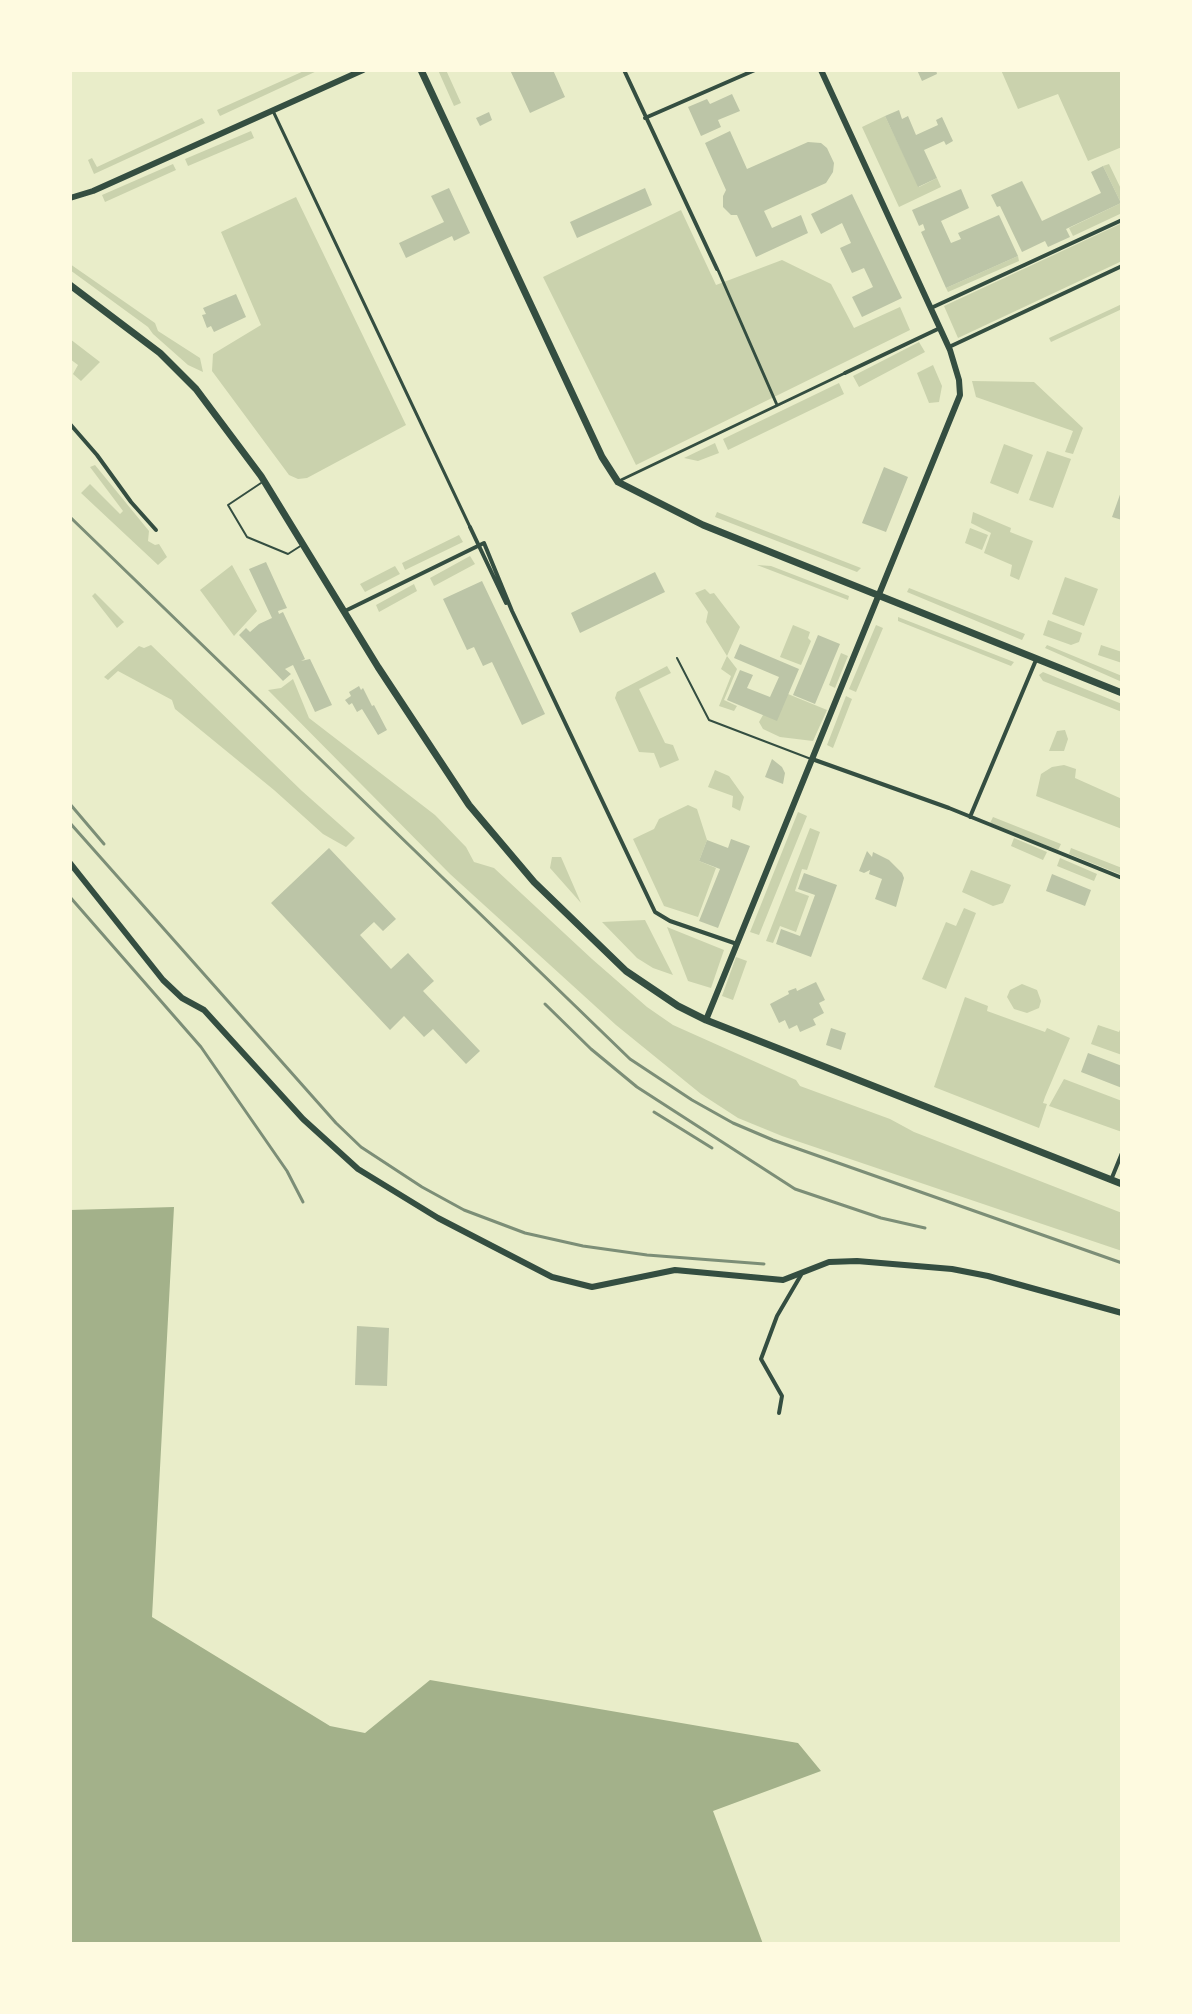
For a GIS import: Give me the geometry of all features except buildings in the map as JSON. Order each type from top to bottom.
[{"type":"main road","points":[[421,70],[602,457],[618,482],[703,525],[1122,693]]},
{"type":"main road","points":[[70,285],[160,353],[196,389],[264,481],[344,612],[469,805],[534,882],[626,971],[678,1006],[706,1020],[1122,1184]]},
{"type":"street","points":[[70,198],[93,191],[363,70]]},
{"type":"street","points":[[624,70],[777,405]]},
{"type":"street","points":[[645,118],[755,70]]},
{"type":"street","points":[[706,1020],[960,395],[949,347],[821,70]]},
{"type":"street","points":[[273,111],[655,912],[670,921],[737,944]]},
{"type":"street","points":[[931,308],[1122,220]]},
{"type":"street","points":[[949,347],[1122,266]]},
{"type":"street","points":[[618,482],[940,328]]},
{"type":"street","points":[[70,424],[156,530]]},
{"type":"street","points":[[344,612],[482,545]]},
{"type":"street","points":[[970,817],[1036,659]]},
{"type":"street","points":[[812,759],[970,817],[1122,878]]},
{"type":"street","points":[[70,863],[163,980],[182,998],[204,1010],[303,1119],[358,1169],[426,1212],[552,1277],[592,1287],[675,1270],[783,1280],[829,1262],[857,1261],[952,1269],[1031,1286],[1122,1313]]},
{"type":"street","points":[[1111,1180],[1122,1153]]},
{"type":"street","points":[[779,1413],[782,1396],[761,1359],[777,1316],[801,1275]]},
{"type":"lane","points":[[264,481],[228,505],[247,537],[288,554],[303,545]]},
{"type":"lane","points":[[677,658],[709,720],[812,759]]},
{"type":"shaded area","points":[[306,70],[319,70],[220,116],[217,110]]},
{"type":"shaded area","points":[[438,70],[446,70],[461,103],[454,106]]},
{"type":"shaded area","points":[[1001,70],[1122,70],[1122,147],[1088,161],[1058,94],[1018,109]]},
{"type":"shaded area","points":[[885,116],[919,187],[937,178],[941,187],[899,207],[862,127]]},
{"type":"shaded area","points":[[202,118],[205,123],[94,174],[88,160],[92,158],[97,167]]},
{"type":"shaded area","points":[[251,131],[254,138],[188,166],[185,159]]},
{"type":"shaded area","points":[[173,164],[176,170],[105,202],[102,195]]},
{"type":"shaded area","points":[[1109,164],[1122,191],[1122,213],[1073,236],[1069,228],[1121,203],[1103,166]]},
{"type":"shaded area","points":[[296,197],[406,425],[307,478],[298,479],[289,475],[212,371],[213,354],[261,325],[221,232]]},
{"type":"shaded area","points":[[681,210],[716,285],[782,260],[831,284],[854,328],[900,307],[910,330],[636,465],[543,277]]},
{"type":"shaded area","points":[[1120,224],[1122,261],[958,338],[944,306]]},
{"type":"shaded area","points":[[1018,256],[1019,261],[948,292],[946,288]]},
{"type":"shaded area","points":[[70,264],[155,323],[158,331],[200,358],[203,372],[188,365],[148,327],[70,270]]},
{"type":"shaded area","points":[[1122,304],[1122,309],[1051,342],[1049,338]]},
{"type":"shaded area","points":[[70,339],[100,362],[81,381],[73,374],[78,365],[70,359]]},
{"type":"shaded area","points":[[919,342],[925,352],[859,387],[853,376]]},
{"type":"shaded area","points":[[933,365],[942,386],[939,402],[929,403],[917,373]]},
{"type":"shaded area","points":[[972,381],[1034,382],[1083,428],[1073,454],[1065,452],[1073,431],[976,397]]},
{"type":"shaded area","points":[[839,383],[844,394],[728,450],[723,439]]},
{"type":"shaded area","points":[[715,443],[719,453],[698,461],[684,458]]},
{"type":"shaded area","points":[[1004,444],[1033,455],[1018,494],[990,483]]},
{"type":"shaded area","points":[[1047,451],[1071,459],[1053,508],[1029,500]]},
{"type":"shaded area","points":[[95,465],[149,531],[148,541],[159,544],[167,557],[158,565],[81,493],[90,484],[120,514],[123,511],[90,467]]},
{"type":"shaded area","points":[[717,512],[861,568],[857,572],[715,517]]},
{"type":"shaded area","points":[[973,512],[1033,541],[1019,580],[1010,576],[1012,565],[984,553],[991,533],[971,523]]},
{"type":"shaded area","points":[[970,528],[988,535],[982,550],[965,543]]},
{"type":"shaded area","points":[[459,535],[463,542],[405,570],[402,563]]},
{"type":"shaded area","points":[[470,556],[475,564],[434,586],[430,578]]},
{"type":"shaded area","points":[[232,565],[257,611],[234,636],[200,590]]},
{"type":"shaded area","points":[[757,565],[771,566],[849,596],[848,600]]},
{"type":"shaded area","points":[[395,566],[400,574],[365,592],[360,584]]},
{"type":"shaded area","points":[[1065,577],[1098,589],[1084,626],[1052,614]]},
{"type":"shaded area","points":[[414,584],[417,591],[379,612],[376,605]]},
{"type":"shaded area","points":[[909,588],[1025,634],[1022,640],[907,592]]},
{"type":"shaded area","points":[[705,589],[710,594],[714,593],[740,627],[727,656],[706,622],[708,612],[695,593]]},
{"type":"shaded area","points":[[95,593],[124,622],[117,628],[92,596]]},
{"type":"shaded area","points":[[898,617],[1014,662],[1011,666],[898,621]]},
{"type":"shaded area","points":[[1048,620],[1082,633],[1079,642],[1071,645],[1043,635]]},
{"type":"shaded area","points":[[793,625],[810,632],[808,638],[811,641],[801,665],[780,657]]},
{"type":"shaded area","points":[[876,625],[883,628],[856,692],[849,689]]},
{"type":"shaded area","points":[[151,645],[355,838],[346,847],[323,834],[175,709],[172,700],[118,671],[108,680],[104,677],[139,646],[144,648]]},
{"type":"shaded area","points":[[1047,645],[1122,676],[1122,682],[1045,648]]},
{"type":"shaded area","points":[[1101,645],[1122,652],[1122,663],[1098,655]]},
{"type":"shaded area","points":[[841,653],[848,656],[835,688],[829,685]]},
{"type":"shaded area","points":[[727,656],[737,669],[724,700],[737,706],[734,711],[719,706],[731,676],[721,669]]},
{"type":"shaded area","points":[[667,666],[671,673],[639,689],[665,743],[673,745],[679,760],[660,768],[654,753],[639,752],[615,698],[617,692]]},
{"type":"shaded area","points":[[1043,672],[1122,704],[1122,712],[1043,681],[1039,675]]},
{"type":"shaded area","points":[[293,679],[309,718],[435,815],[466,847],[474,862],[494,868],[592,959],[647,1007],[673,1025],[796,1080],[800,1086],[1122,1213],[1122,1251],[782,1136],[738,1118],[701,1094],[616,1025],[450,874],[268,690],[281,688]]},
{"type":"shaded area","points":[[788,694],[827,710],[813,741],[780,737],[763,729],[759,722]]},
{"type":"shaded area","points":[[846,696],[852,699],[833,748],[827,745]]},
{"type":"shaded area","points":[[1065,730],[1068,739],[1064,751],[1049,751],[1057,731]]},
{"type":"shaded area","points":[[1064,765],[1076,769],[1075,778],[1122,799],[1122,829],[1036,796],[1041,774],[1052,767]]},
{"type":"shaded area","points":[[715,770],[729,776],[744,797],[740,811],[732,807],[733,796],[708,787]]},
{"type":"shaded area","points":[[688,805],[697,809],[707,840],[699,861],[716,868],[698,917],[664,906],[633,839],[654,829],[659,819]]},
{"type":"shaded area","points":[[798,812],[807,816],[759,935],[750,932]]},
{"type":"shaded area","points":[[993,817],[1061,844],[1058,850],[990,823]]},
{"type":"shaded area","points":[[810,828],[820,832],[807,870],[802,869],[795,891],[809,896],[796,932],[780,926],[773,943],[766,941]]},
{"type":"shaded area","points":[[1014,838],[1047,852],[1043,860],[1011,846]]},
{"type":"shaded area","points":[[1071,848],[1122,868],[1122,875],[1069,854]]},
{"type":"shaded area","points":[[552,857],[561,857],[581,903],[550,868]]},
{"type":"shaded area","points":[[1060,858],[1097,874],[1094,881],[1057,866]]},
{"type":"shaded area","points":[[971,870],[1011,885],[1003,903],[993,906],[962,892]]},
{"type":"shaded area","points":[[964,908],[976,913],[946,989],[922,979],[946,922],[956,926]]},
{"type":"shaded area","points":[[645,920],[673,975],[637,958],[602,922]]},
{"type":"shaded area","points":[[667,927],[724,950],[711,988],[688,981]]},
{"type":"shaded area","points":[[736,957],[747,961],[733,1000],[722,996]]},
{"type":"shaded area","points":[[1022,984],[1037,990],[1041,1001],[1039,1008],[1027,1013],[1014,1009],[1007,997],[1010,990]]},
{"type":"shaded area","points":[[965,997],[988,1006],[987,1011],[1070,1038],[1045,1097],[1043,1103],[1047,1104],[1039,1128],[934,1087]]},
{"type":"shaded area","points":[[1098,1025],[1119,1032],[1122,1025],[1122,1055],[1091,1044]]},
{"type":"shaded area","points":[[1064,1079],[1122,1101],[1122,1132],[1049,1106]]},
{"type":"shaded area","points":[[174,1207],[152,1617],[330,1726],[365,1733],[430,1680],[798,1743],[821,1771],[713,1811],[763,1944],[70,1944],[70,1210]]},
{"type":"railway","points":[[70,517],[630,1059],[692,1100],[733,1123],[773,1140],[1122,1263]]},
{"type":"railway","points":[[70,804],[104,844]]},
{"type":"railway","points":[[70,823],[336,1123],[361,1147],[422,1187],[464,1210],[525,1233],[583,1246],[647,1255],[764,1264]]},
{"type":"railway","points":[[70,897],[201,1047],[287,1171],[303,1202]]},
{"type":"railway","points":[[545,1004],[591,1049],[637,1087],[795,1189],[881,1218],[925,1228]]},
{"type":"railway","points":[[654,1112],[712,1148]]}]
